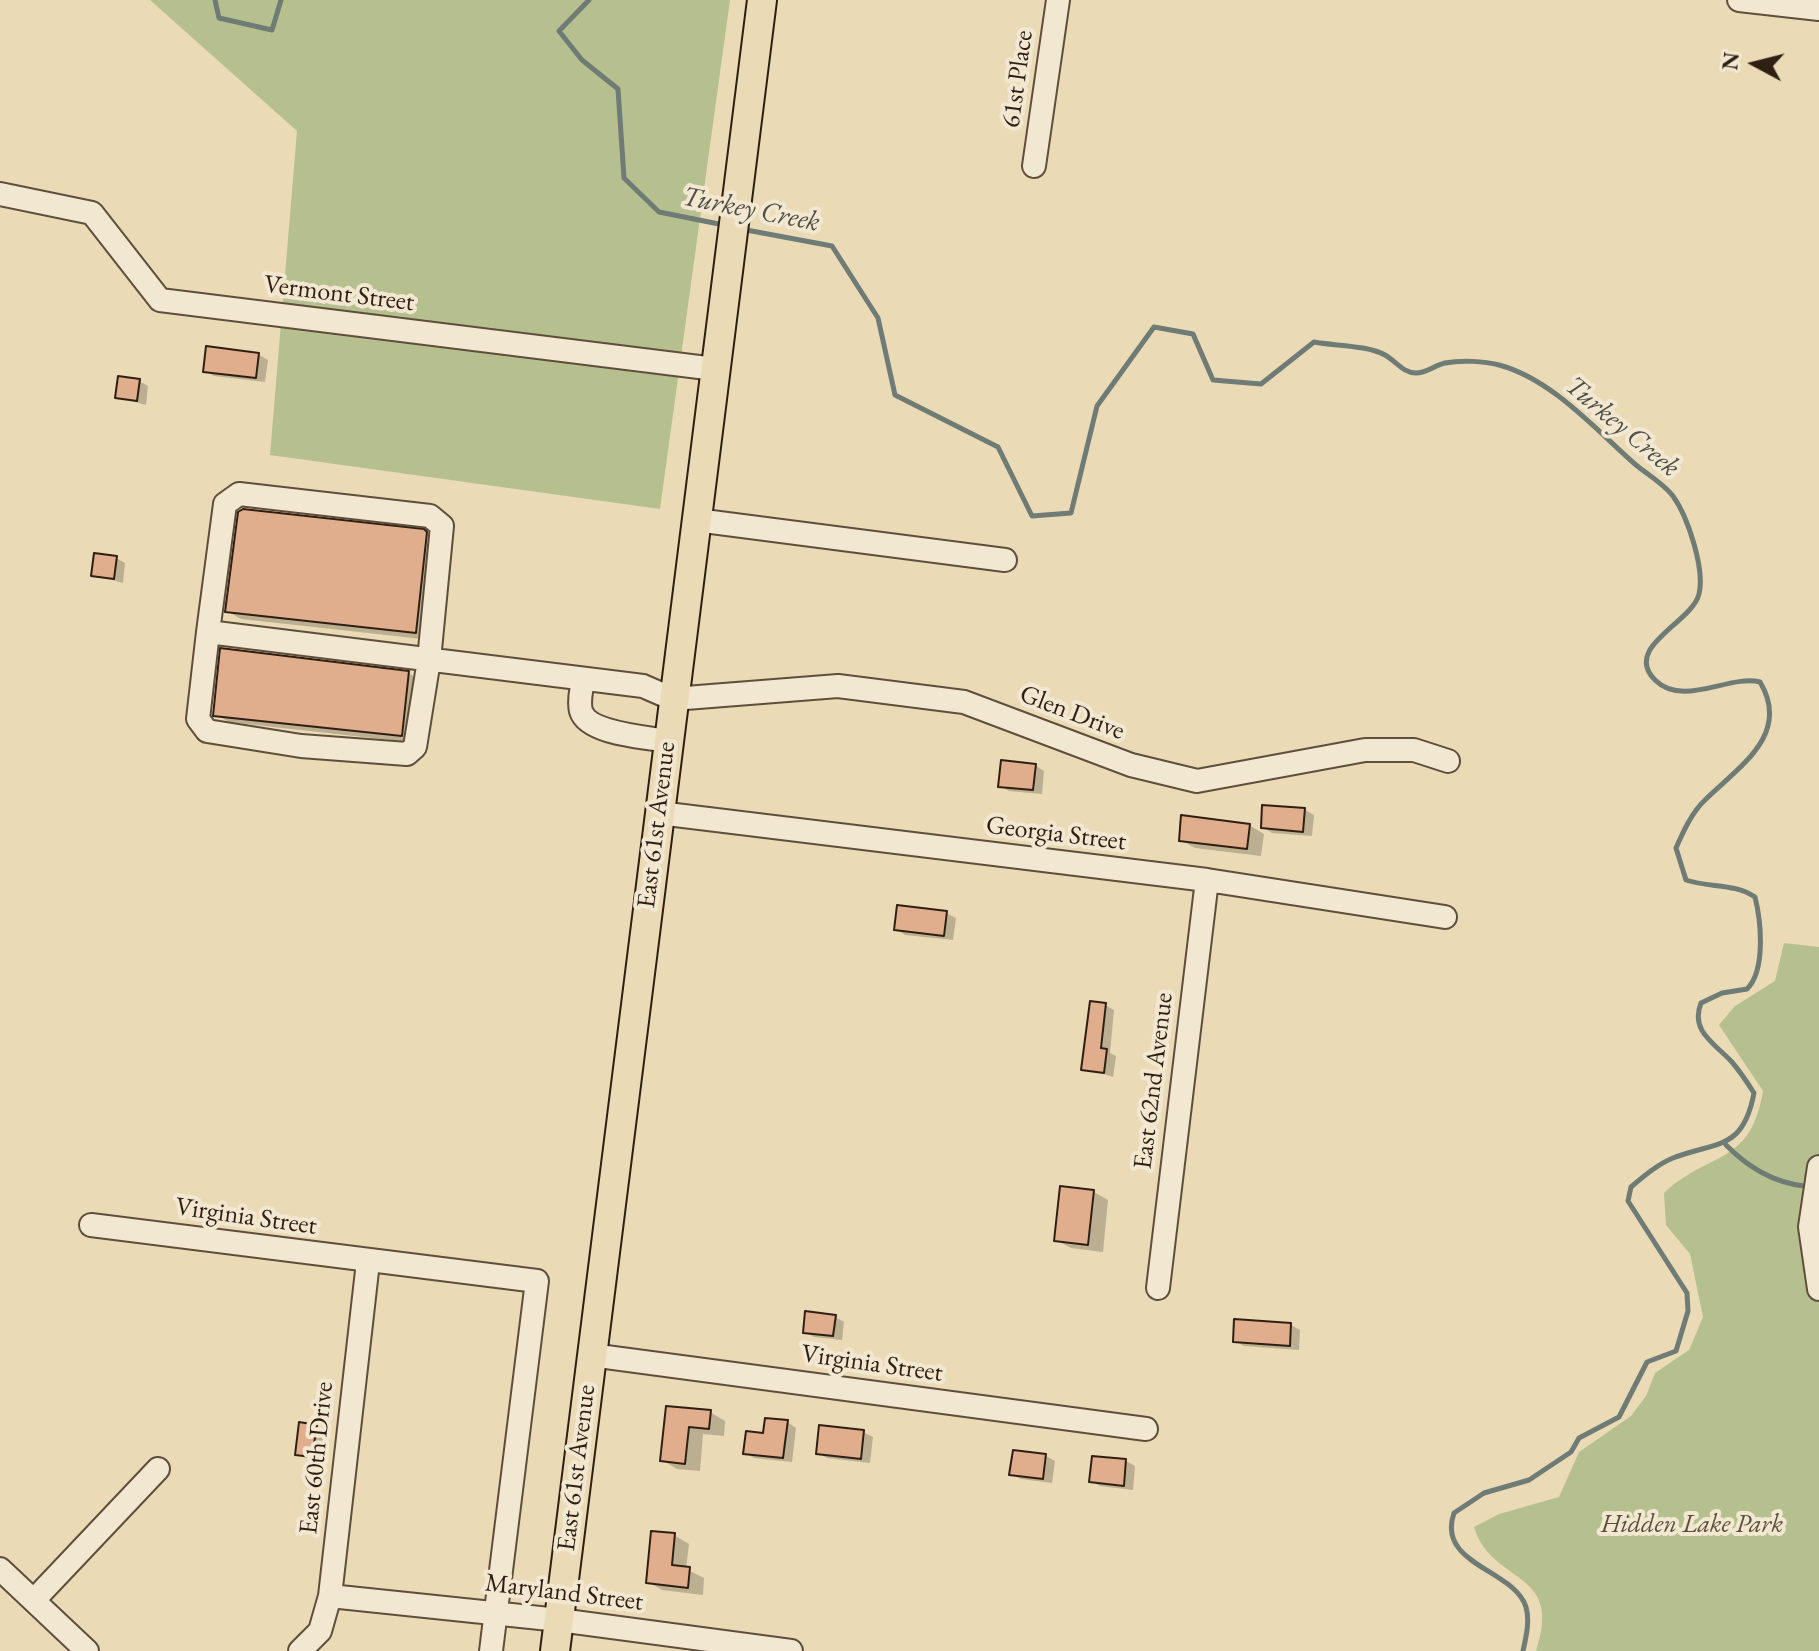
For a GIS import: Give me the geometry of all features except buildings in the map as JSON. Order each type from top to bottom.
[{"type":"main road","name":"East 61st Avenue","points":[[555,1651],[762,0]]},
{"type":"street","name":"61st Place","points":[[1034,166],[1058,0]]},
{"type":"street","points":[[1739,0],[1819,9]]},
{"type":"street","name":"Vermont Street","points":[[0,194],[92,213],[160,300],[715,369]]},
{"type":"street","points":[[239,494],[270,496],[384,508],[430,516],[442,526],[429,660],[415,747],[407,754],[301,746],[207,731],[198,719],[208,632],[225,504],[230,497],[239,494]]},
{"type":"street","points":[[696,520],[1005,560]]},
{"type":"street","points":[[208,632],[643,686],[673,699]]},
{"type":"street","points":[[583,679],[580,700],[582,713],[589,723],[608,730],[668,741]]},
{"type":"street","name":"Glen Drive","points":[[673,699],[838,686],[964,702],[1131,765],[1197,781],[1365,750],[1414,750],[1448,761]]},
{"type":"street","name":"Georgia Street","points":[[659,813],[1207,880],[1445,917]]},
{"type":"street","name":"East 62nd Avenue","points":[[1158,1288],[1207,880]]},
{"type":"street","points":[[1819,1167],[1810,1227],[1819,1289]]},
{"type":"street","name":"Virginia Street","points":[[91,1225],[537,1281],[496,1613]]},
{"type":"street","name":"East 60th Drive","points":[[300,1651],[320,1631],[330,1596],[368,1262]]},
{"type":"street","name":"Virginia Street","points":[[591,1355],[1146,1429]]},
{"type":"street","points":[[34,1600],[158,1469]]},
{"type":"street","points":[[0,1569],[87,1651]]},
{"type":"street","name":"Maryland Street","points":[[330,1596],[559,1620],[791,1651]]},
{"type":"street","points":[[491,1651],[496,1613]]},
{"type":"green space","points":[[150,0],[730,0],[660,509],[270,455],[297,131]]},
{"type":"green space","name":"Hidden Lake Park","points":[[1784,943],[1819,947],[1819,1651],[1536,1651],[1542,1624],[1541,1605],[1522,1580],[1495,1560],[1483,1546],[1474,1527],[1499,1514],[1559,1497],[1579,1452],[1631,1416],[1646,1396],[1655,1373],[1689,1350],[1703,1317],[1690,1254],[1666,1225],[1664,1193],[1681,1179],[1726,1154],[1749,1133],[1763,1091],[1719,1025],[1735,1006],[1775,981]]},
{"type":"waterway","name":"Turkey Creek","points":[[215,0],[219,18],[272,30],[281,0]]},
{"type":"waterway","name":"Turkey Creek","points":[[589,0],[559,31],[582,60],[618,89],[624,178],[659,212],[724,225]]},
{"type":"waterway","name":"Turkey Creek","points":[[741,229],[832,246],[878,318],[895,395],[998,447],[1032,516],[1071,513],[1097,406],[1154,327],[1193,334],[1213,380],[1261,384],[1314,342],[1378,352],[1403,369],[1416,373],[1451,362],[1499,365],[1518,372],[1555,394],[1665,487],[1679,505],[1700,571],[1699,594],[1694,605],[1653,646],[1647,657],[1647,668],[1655,680],[1666,688],[1679,691],[1735,682],[1760,682],[1768,701],[1769,718],[1765,734],[1756,749],[1700,805],[1676,848],[1686,880],[1739,890],[1755,897],[1760,945],[1753,981],[1747,989],[1722,993],[1701,1003],[1698,1013],[1701,1029],[1734,1065],[1754,1093],[1749,1112],[1735,1135],[1667,1161],[1631,1187],[1628,1201],[1687,1293],[1688,1311],[1676,1351],[1647,1362],[1619,1417],[1579,1438],[1571,1452],[1529,1480],[1484,1493],[1454,1513],[1451,1530],[1456,1544],[1466,1556],[1519,1594],[1526,1607],[1528,1623],[1523,1651]]},
{"type":"waterway","points":[[1726,1145],[1761,1172],[1804,1186]]}]
